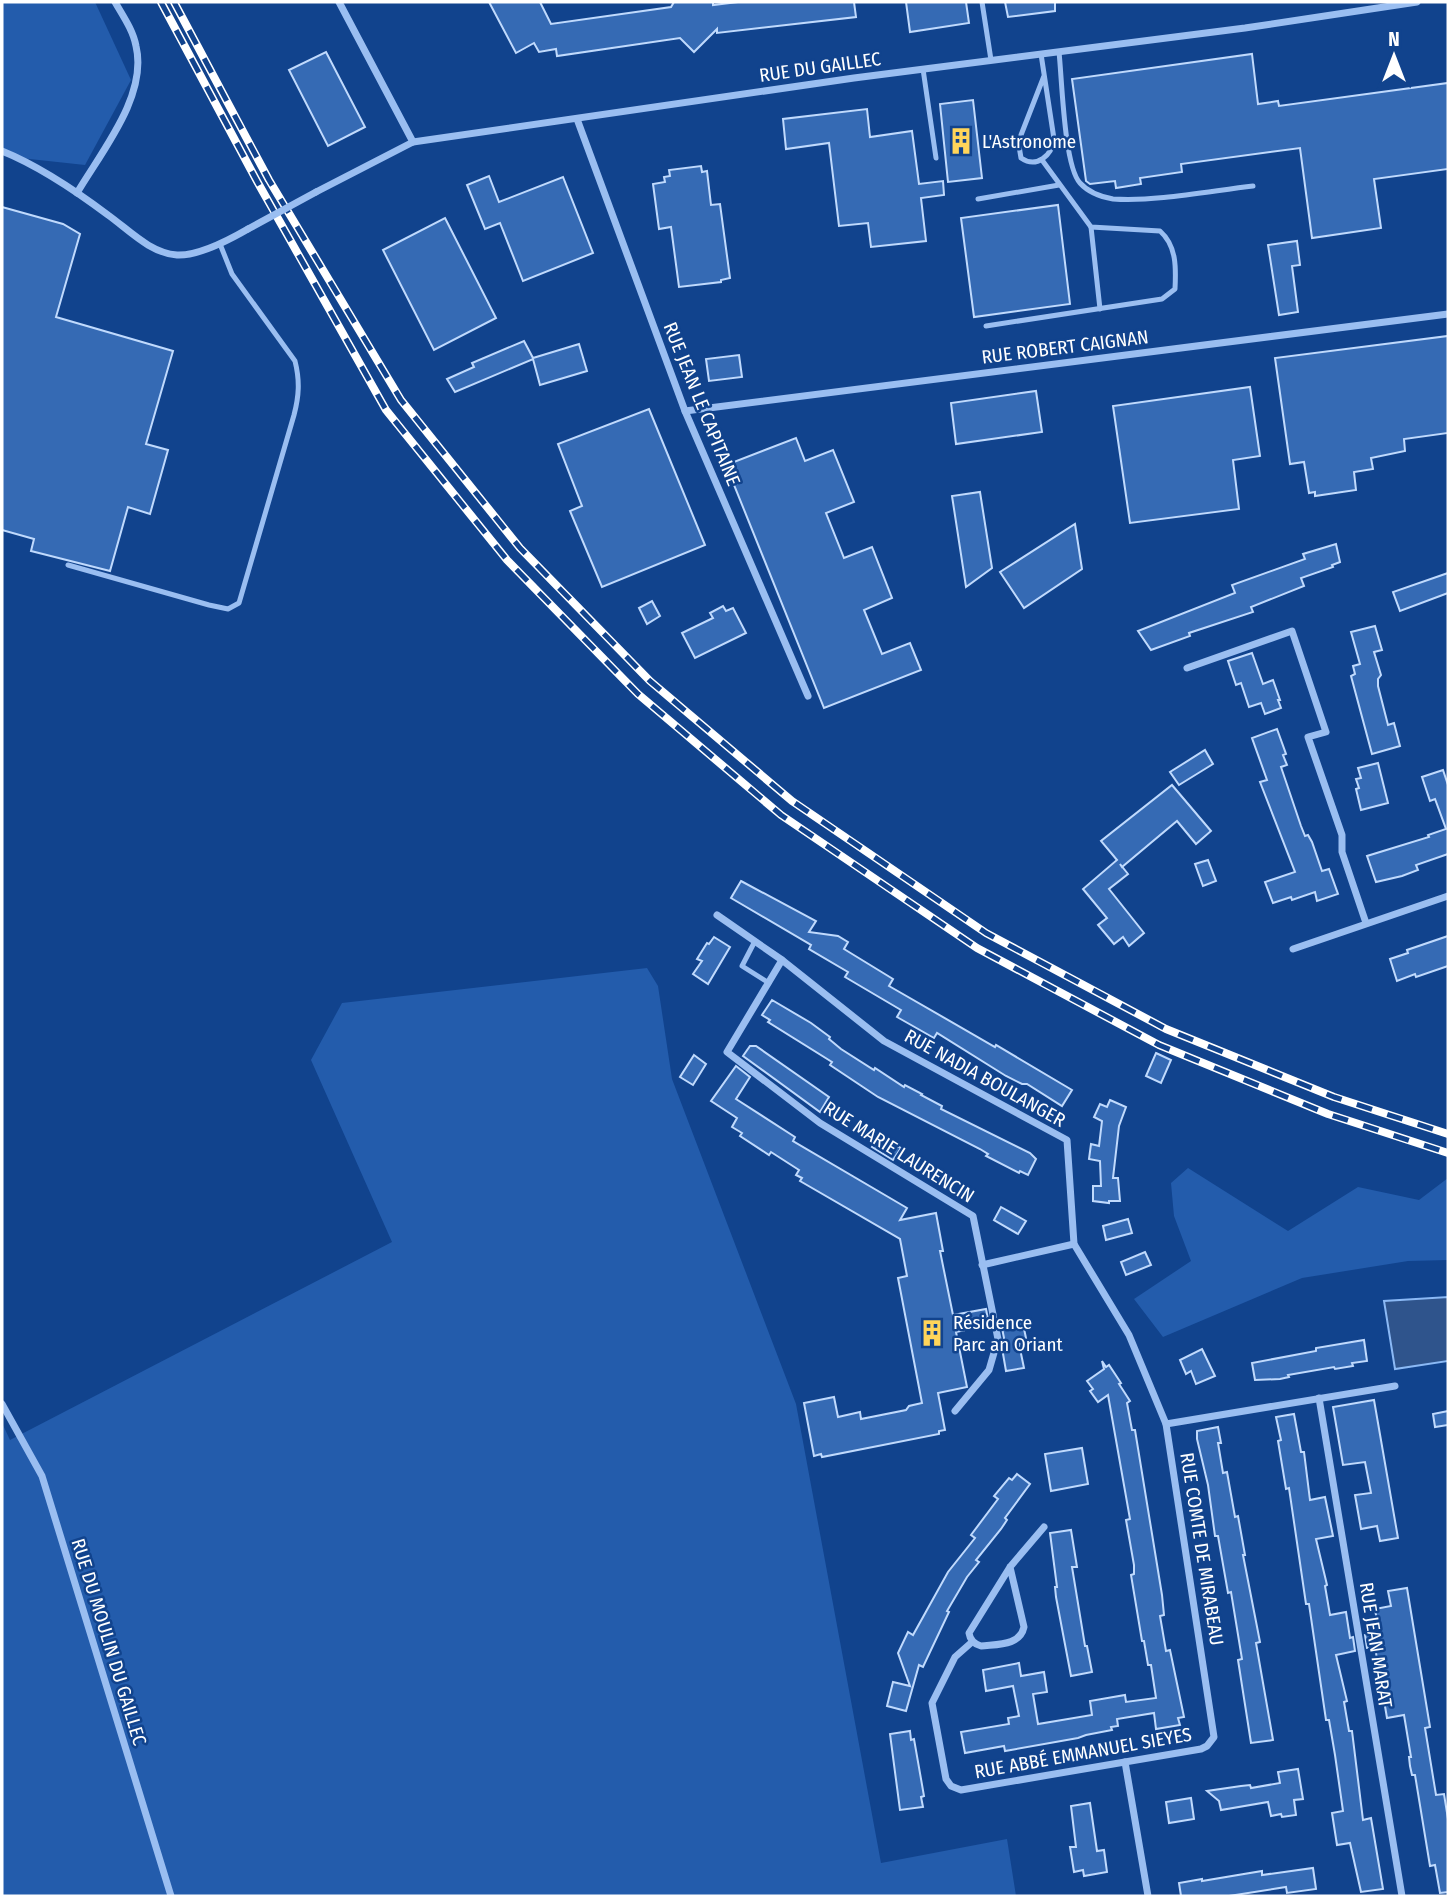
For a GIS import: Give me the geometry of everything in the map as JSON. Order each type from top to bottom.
[{"type":"street","points":[[77,193],[126,111],[137,86],[136,46],[116,2]]},
{"type":"street","points":[[339,2],[413,142]]},
{"type":"street","name":"RUE DU GAILLEC","points":[[220,244],[413,142],[1417,2]]},
{"type":"street","name":"RUE JEAN LE CAPITAINE","points":[[577,119],[685,411],[808,696]]},
{"type":"street","points":[[2,151],[77,193],[149,246],[163,252],[179,255],[220,244]]},
{"type":"street","name":"RUE ROBERT CAIGNAN","points":[[685,411],[1448,314]]},
{"type":"street","points":[[1187,668],[1292,631],[1326,732],[1308,737],[1342,835],[1342,852],[1366,923]]},
{"type":"street","points":[[1293,949],[1448,896]]},
{"type":"street","points":[[717,915],[782,960]]},
{"type":"street","name":"RUE NADIA BOULANGER","points":[[782,960],[884,1041],[1067,1140],[1074,1244],[1129,1335],[1142,1365]]},
{"type":"street","name":"RUE MARIE LAURENCIN","points":[[782,960],[727,1052],[820,1123],[973,1216],[998,1339],[989,1370],[955,1411]]},
{"type":"street","points":[[982,1265],[1074,1244]]},
{"type":"street","name":"RUE COMTE DE MIRABEAU","points":[[1142,1365],[1166,1424],[1215,1732],[1212,1742]]},
{"type":"street","points":[[1166,1424],[1395,1386]]},
{"type":"street","name":"RUE JEAN MARAT","points":[[1319,1398],[1402,1896]]},
{"type":"street","name":"RUE DU MOULIN DU GAILLEC","points":[[2,1404],[42,1476],[171,1896]]},
{"type":"street","name":"RUE ABBÉ EMMANUEL SIEYES","points":[[1044,1527],[1010,1567],[969,1633],[972,1642],[955,1657],[932,1703],[946,1779],[951,1786],[961,1790],[1201,1749],[1212,1742]]},
{"type":"street","points":[[972,1642],[981,1646],[1016,1641],[1022,1635],[1024,1627],[1010,1567]]},
{"type":"street","points":[[1125,1762],[1148,1896]]},
{"type":"lane","points":[[982,2],[991,60]]},
{"type":"lane","points":[[1059,52],[1069,158],[1078,182],[1092,193],[1112,199],[1148,198],[1252,186]]},
{"type":"lane","points":[[1041,54],[1054,139],[1053,148],[1042,160],[1033,163],[1021,158],[1019,146],[1044,76]]},
{"type":"lane","points":[[923,69],[936,158]]},
{"type":"lane","points":[[1042,160],[1091,227],[1100,309]]},
{"type":"lane","points":[[978,199],[1059,185]]},
{"type":"lane","points":[[986,326],[1161,299],[1175,289],[1176,264],[1166,236],[1160,231],[1091,227]]},
{"type":"lane","points":[[68,565],[209,605],[228,609],[239,603],[294,415],[299,396],[299,376],[295,362],[232,274],[220,244]]},
{"type":"lane","points":[[755,941],[742,967],[769,983]]},
{"type":"shaded area","points":[[2,2],[95,2],[131,80],[85,165],[2,156]]},
{"type":"shaded area","points":[[647,968],[658,986],[672,1079],[796,1404],[881,1863],[1007,1839],[1016,1896],[2,1896],[2,1423],[10,1440],[392,1242],[311,1060],[342,1003]]},
{"type":"shaded area","points":[[1188,1168],[1288,1231],[1358,1187],[1419,1200],[1448,1178],[1448,1260],[1408,1261],[1302,1278],[1163,1337],[1134,1299],[1191,1261],[1174,1216],[1171,1183]]},
{"type":"shaded area","points":[[1448,1297],[1448,1361],[1395,1369],[1384,1301]]},
{"type":"building","points":[[489,2],[540,2],[551,24],[671,7],[674,2],[713,2],[713,5],[738,2],[854,2],[856,17],[717,33],[717,29],[694,52],[680,38],[557,56],[556,49],[539,52],[534,43],[516,53]]},
{"type":"building","points":[[906,2],[966,2],[969,23],[910,32]]},
{"type":"building","points":[[1005,2],[1055,2],[1055,11],[1008,17]]},
{"type":"building","points":[[326,52],[365,127],[328,146],[289,70]]},
{"type":"building","points":[[1252,54],[1258,104],[1278,101],[1279,106],[1448,83],[1448,169],[1374,179],[1381,228],[1312,238],[1300,148],[1181,164],[1182,172],[1140,178],[1141,184],[1116,188],[1115,181],[1090,184],[1086,181],[1072,79]]},
{"type":"building","name":"L'Astronome","points":[[973,100],[982,178],[948,182],[940,104]]},
{"type":"building","points":[[867,109],[870,137],[912,131],[919,184],[943,181],[944,195],[921,198],[926,241],[871,247],[868,223],[839,226],[829,143],[786,149],[783,119]]},
{"type":"building","points":[[701,166],[702,172],[707,171],[711,205],[720,204],[730,278],[721,282],[679,287],[671,227],[659,229],[653,184],[665,182],[664,177],[670,176],[669,170]]},
{"type":"building","points":[[489,176],[499,202],[563,177],[593,253],[523,281],[500,223],[485,229],[467,185]]},
{"type":"building","points":[[1058,205],[1070,304],[974,317],[961,218]]},
{"type":"building","points":[[2,207],[63,224],[80,234],[56,317],[173,351],[146,444],[168,450],[150,514],[128,507],[110,571],[31,551],[34,539],[2,530]]},
{"type":"building","points":[[445,218],[496,318],[434,350],[383,250]]},
{"type":"building","points":[[1297,241],[1300,265],[1292,266],[1298,312],[1279,315],[1268,245]]},
{"type":"building","points":[[1448,336],[1448,433],[1404,439],[1405,451],[1371,458],[1373,469],[1354,472],[1356,490],[1315,496],[1315,492],[1309,493],[1304,462],[1290,464],[1275,358]]},
{"type":"building","points":[[524,341],[533,358],[579,344],[587,371],[540,385],[533,359],[455,392],[447,379],[474,367],[472,363]]},
{"type":"building","points":[[739,355],[742,377],[709,381],[706,359]]},
{"type":"building","points":[[1250,387],[1260,456],[1233,460],[1239,509],[1130,523],[1113,406]]},
{"type":"building","points":[[1036,391],[1042,432],[956,444],[951,403]]},
{"type":"building","points":[[649,409],[705,545],[602,587],[570,511],[582,506],[558,444]]},
{"type":"building","points":[[796,438],[805,461],[833,450],[854,502],[826,513],[844,558],[872,547],[892,598],[864,610],[882,654],[910,643],[921,670],[824,708],[726,465]]},
{"type":"building","points":[[980,492],[992,568],[966,587],[952,496]]},
{"type":"building","points":[[1075,524],[1082,569],[1024,608],[1000,572]]},
{"type":"building","points":[[1336,544],[1340,562],[1301,578],[1304,586],[1251,607],[1253,612],[1189,633],[1190,636],[1151,650],[1138,631],[1235,593],[1232,585],[1305,559],[1303,554]]},
{"type":"building","points":[[1448,573],[1448,593],[1400,611],[1393,592]]},
{"type":"building","points":[[652,601],[660,616],[647,624],[639,608]]},
{"type":"building","points":[[723,606],[726,611],[733,608],[746,633],[695,658],[682,633],[713,618],[710,613]]},
{"type":"building","points":[[1375,626],[1382,650],[1374,652],[1381,675],[1378,686],[1388,725],[1394,723],[1400,746],[1372,754],[1351,676],[1355,674],[1353,666],[1360,664],[1351,632]]},
{"type":"building","points":[[1252,653],[1263,684],[1273,680],[1280,700],[1281,708],[1265,714],[1261,703],[1249,707],[1241,683],[1236,685],[1228,661]]},
{"type":"building","points":[[1277,729],[1286,754],[1283,755],[1287,765],[1281,767],[1301,826],[1305,836],[1308,835],[1312,842],[1322,871],[1329,869],[1338,894],[1317,901],[1315,892],[1273,903],[1265,882],[1295,872],[1260,782],[1267,780],[1252,738]]},
{"type":"building","points":[[1205,750],[1213,764],[1179,785],[1170,772]]},
{"type":"building","points":[[1378,763],[1388,803],[1361,810],[1356,789],[1359,788],[1356,779],[1361,778],[1358,768]]},
{"type":"building","points":[[1443,770],[1448,785],[1448,854],[1416,865],[1418,870],[1376,882],[1367,856],[1446,829],[1435,799],[1430,801],[1422,777]]},
{"type":"building","points":[[1172,785],[1211,831],[1196,844],[1177,821],[1122,867],[1128,874],[1109,889],[1144,933],[1129,946],[1123,937],[1114,944],[1098,925],[1107,918],[1083,889],[1117,860],[1101,841]]},
{"type":"building","points":[[1208,860],[1216,881],[1203,886],[1195,864]]},
{"type":"building","points":[[741,881],[816,921],[809,932],[838,936],[848,942],[844,949],[893,979],[889,986],[1072,1090],[1062,1106],[1027,1084],[1006,1076],[937,1033],[934,1038],[897,1017],[901,1010],[845,977],[848,972],[809,949],[811,945],[731,898]]},
{"type":"building","points":[[1448,936],[1448,966],[1397,981],[1390,959]]},
{"type":"building","points":[[714,937],[730,947],[708,984],[693,974],[702,961],[697,959]]},
{"type":"building","points":[[772,1000],[811,1023],[841,1049],[874,1070],[875,1068],[904,1087],[905,1085],[922,1094],[942,1106],[941,1109],[1030,1153],[1036,1159],[1028,1175],[986,1156],[988,1154],[980,1149],[878,1097],[830,1065],[832,1062],[768,1022],[770,1020],[762,1015]]},
{"type":"building","points":[[750,1046],[756,1046],[829,1097],[820,1112],[743,1056]]},
{"type":"building","points":[[1156,1053],[1171,1060],[1161,1083],[1146,1076]]},
{"type":"building","points":[[694,1055],[706,1064],[693,1085],[680,1077]]},
{"type":"building","points":[[736,1066],[750,1077],[736,1099],[795,1137],[793,1141],[907,1208],[900,1220],[936,1213],[943,1251],[940,1251],[953,1315],[986,1309],[989,1325],[956,1332],[967,1387],[938,1393],[945,1430],[939,1431],[939,1434],[822,1457],[821,1454],[814,1456],[804,1403],[834,1397],[838,1417],[860,1412],[861,1419],[906,1410],[909,1406],[922,1403],[898,1278],[907,1276],[900,1239],[800,1181],[802,1178],[796,1175],[799,1170],[740,1136],[742,1133],[732,1127],[737,1118],[711,1101]]},
{"type":"building","points":[[1110,1100],[1126,1107],[1119,1126],[1113,1178],[1118,1178],[1120,1201],[1109,1203],[1093,1201],[1093,1186],[1101,1186],[1100,1161],[1089,1159],[1091,1144],[1099,1146],[1102,1121],[1094,1117],[1100,1104],[1107,1107]]},
{"type":"building","points":[[879,1136],[901,1148],[893,1160],[872,1147]]},
{"type":"building","points":[[1001,1207],[1026,1221],[1018,1234],[994,1220]]},
{"type":"building","points":[[1128,1219],[1132,1233],[1106,1240],[1103,1226]]},
{"type":"building","points":[[1145,1252],[1151,1265],[1126,1275],[1121,1262]]},
{"type":"building","points":[[1022,1319],[1027,1343],[1019,1344],[1024,1368],[1006,1371],[1001,1323]]},
{"type":"building","points":[[1364,1340],[1367,1361],[1352,1363],[1353,1366],[1288,1375],[1289,1377],[1280,1379],[1255,1380],[1252,1363]]},
{"type":"building","points":[[1202,1349],[1215,1376],[1196,1384],[1191,1371],[1186,1374],[1180,1360]]},
{"type":"building","points":[[1102,1361],[1106,1367],[1109,1365],[1130,1401],[1127,1403],[1132,1430],[1135,1430],[1162,1595],[1164,1615],[1160,1616],[1166,1651],[1170,1650],[1184,1717],[1178,1718],[1180,1725],[1156,1729],[1154,1713],[1117,1719],[1118,1726],[1111,1727],[1112,1730],[1078,1738],[1005,1751],[1004,1746],[965,1753],[961,1732],[1009,1724],[1008,1718],[1019,1716],[1013,1686],[986,1691],[983,1670],[1019,1663],[1021,1676],[1044,1672],[1047,1692],[1033,1694],[1038,1724],[1092,1715],[1090,1701],[1125,1695],[1126,1702],[1156,1698],[1151,1665],[1148,1665],[1142,1641],[1131,1575],[1134,1574],[1134,1565],[1126,1520],[1130,1519],[1108,1395],[1098,1402],[1087,1381],[1104,1369]]},
{"type":"building","points":[[1374,1400],[1398,1538],[1380,1541],[1377,1526],[1361,1529],[1355,1495],[1371,1493],[1365,1462],[1343,1465],[1333,1407]]},
{"type":"building","points":[[1448,1411],[1448,1425],[1435,1427],[1433,1414]]},
{"type":"building","points":[[1294,1414],[1301,1452],[1304,1452],[1310,1500],[1325,1497],[1333,1536],[1316,1539],[1327,1585],[1330,1615],[1346,1612],[1350,1638],[1353,1637],[1355,1651],[1336,1655],[1347,1701],[1344,1702],[1349,1731],[1352,1731],[1363,1820],[1371,1818],[1383,1889],[1361,1892],[1350,1843],[1337,1845],[1332,1813],[1343,1811],[1335,1755],[1329,1720],[1326,1720],[1309,1604],[1306,1604],[1289,1488],[1286,1489],[1278,1441],[1281,1440],[1276,1417]]},
{"type":"building","points":[[1218,1427],[1223,1473],[1227,1472],[1245,1555],[1260,1642],[1256,1643],[1273,1740],[1251,1743],[1238,1660],[1242,1659],[1231,1592],[1228,1593],[1218,1536],[1215,1536],[1208,1485],[1197,1439],[1197,1431]]},
{"type":"building","points":[[1082,1448],[1088,1484],[1051,1491],[1045,1454]]},
{"type":"building","points":[[1017,1474],[1030,1484],[1005,1518],[1007,1520],[1001,1529],[976,1560],[979,1562],[947,1611],[949,1612],[923,1667],[919,1665],[906,1711],[887,1706],[893,1682],[910,1686],[898,1653],[908,1632],[913,1635],[948,1572],[975,1538],[971,1535],[998,1499],[994,1496],[1009,1478],[1012,1480]]},
{"type":"building","points":[[1071,1530],[1077,1567],[1072,1567],[1092,1672],[1071,1676],[1056,1597],[1050,1533]]},
{"type":"building","points":[[1407,1588],[1430,1727],[1425,1728],[1436,1795],[1444,1794],[1448,1819],[1448,1892],[1440,1893],[1435,1865],[1430,1866],[1415,1775],[1412,1775],[1410,1766],[1404,1715],[1387,1718],[1375,1647],[1367,1648],[1365,1635],[1379,1633],[1375,1609],[1391,1606],[1388,1591]]},
{"type":"building","points":[[910,1731],[911,1740],[914,1739],[924,1796],[921,1797],[923,1807],[900,1810],[890,1734]]},
{"type":"building","points":[[1298,1769],[1303,1799],[1294,1800],[1296,1815],[1271,1816],[1268,1802],[1221,1810],[1219,1801],[1207,1791],[1280,1783],[1278,1772]]},
{"type":"building","points":[[1191,1798],[1194,1819],[1169,1823],[1166,1802]]},
{"type":"building","points":[[1090,1803],[1097,1851],[1104,1850],[1107,1872],[1084,1876],[1083,1870],[1074,1872],[1070,1847],[1076,1847],[1071,1806]]},
{"type":"building","points":[[1313,1868],[1316,1889],[1287,1893],[1286,1887],[1229,1896],[1181,1896],[1179,1883],[1262,1871],[1262,1875]]},
{"type":"railway","points":[[161,2],[258,183],[386,410],[507,560],[638,694],[781,815],[977,948],[1159,1045],[1328,1114],[1448,1153]]},
{"type":"railway","points":[[174,2],[269,180],[401,400],[520,548],[650,681],[792,801],[986,933],[1166,1029],[1334,1097],[1448,1134]]},
{"type":"place","name":"L'Astronome","points":[[961,141]]},
{"type":"place","name":"Résidence Parc an Oriant","points":[[932,1333]]}]
